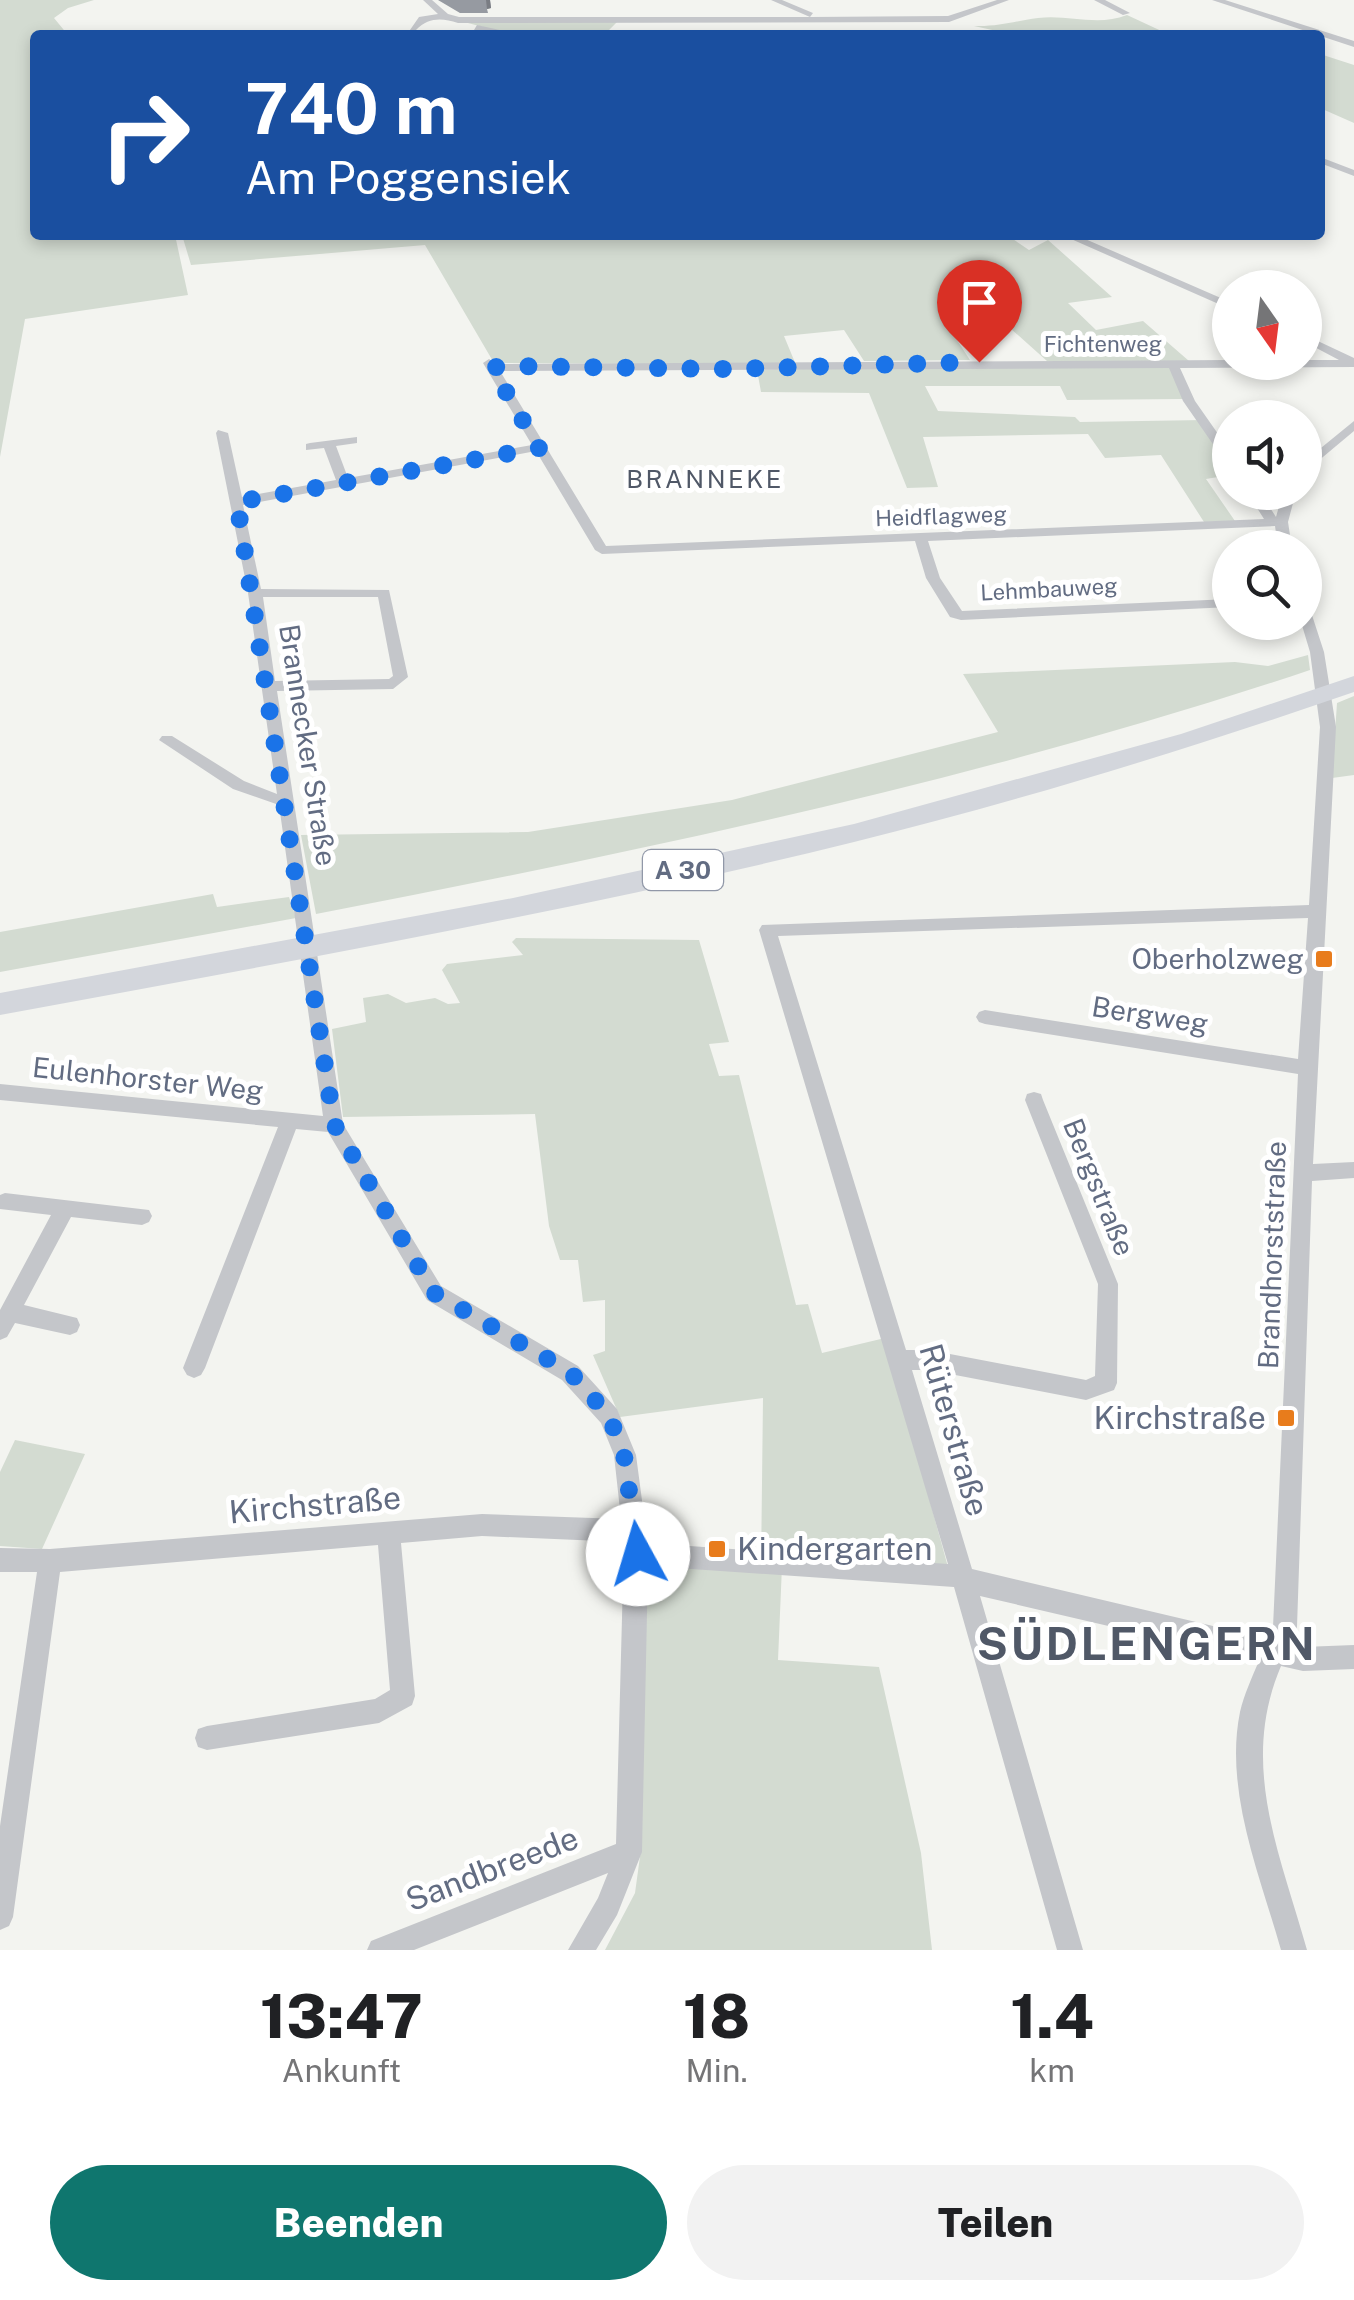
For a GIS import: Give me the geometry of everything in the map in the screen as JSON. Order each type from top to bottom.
[{"type":"highway","name":"A 30","points":[[0,987],[428,906],[786,830],[1126,742],[1354,667]]},
{"type":"highway","name":"A 30","points":[[0,1004],[378,934],[798,844],[1119,760],[1354,684]]},
{"type":"street","points":[[775,0],[816,20]]},
{"type":"street","points":[[458,20],[950,19],[1005,0]]},
{"type":"street","points":[[1098,0],[1126,13]]},
{"type":"street","points":[[1216,0],[1310,30]]},
{"type":"street","points":[[413,28],[430,4],[445,16],[493,30]]},
{"type":"street","points":[[422,19],[445,16]]},
{"type":"street","points":[[803,30],[816,20]]},
{"type":"street","points":[[884,20],[899,30]]},
{"type":"street","points":[[1325,35],[1354,44]]},
{"type":"street","points":[[1325,162],[1354,172]]},
{"type":"street","points":[[1078,240],[1212,298]]},
{"type":"street","points":[[1322,347],[1354,363]]},
{"type":"street","name":"Fichtenweg","points":[[539,448],[490,365],[726,369],[900,362],[1354,363]]},
{"type":"street","points":[[1173,364],[1189,401],[1212,434]]},
{"type":"street","points":[[1322,453],[1354,425]]},
{"type":"street","name":"Brannecker Straße","points":[[222,433],[254,593],[334,1124],[434,1293],[570,1372],[609,1416],[624,1455],[637,1543],[629,1852],[608,1906],[580,1950]]},
{"type":"street","points":[[310,448],[353,440]]},
{"type":"street","points":[[329,444],[344,483]]},
{"type":"street","points":[[237,502],[539,448]]},
{"type":"street","name":"Heidflagweg","points":[[539,448],[602,550],[1277,522]]},
{"type":"street","points":[[1267,510],[1279,530]]},
{"type":"street","points":[[1277,522],[1282,510]]},
{"type":"street","name":"Lehmbauweg","points":[[920,536],[933,578],[955,614],[961,616],[1212,604]]},
{"type":"street","points":[[254,593],[384,593],[401,677],[393,684],[269,686]]},
{"type":"street","name":"Brandhorststraße","points":[[1294,1950],[1252,1789],[1248,1748],[1262,1680],[1286,1627],[1306,1068],[1328,728],[1313,640]]},
{"type":"street","points":[[167,740],[218,772],[273,799],[286,800]]},
{"type":"street","name":"Rüterstraße","points":[[1070,1950],[900,1360],[768,930],[1316,911]]},
{"type":"street","name":"Bergweg","points":[[985,1017],[1306,1068]]},
{"type":"street","name":"Eulenhorster Weg","points":[[0,1092],[334,1124]]},
{"type":"street","name":"Bergstraße","points":[[900,1360],[929,1360],[1086,1390],[1106,1384],[1108,1284],[1034,1100]]},
{"type":"street","name":"Eulenhorster Weg","points":[[194,1368],[290,1121]]},
{"type":"street","points":[[1304,1173],[1354,1170]]},
{"type":"street","points":[[6,1202],[142,1216]]},
{"type":"street","points":[[64,1208],[5,1321],[70,1325]]},
{"type":"street","name":"Kirchstraße","points":[[0,1560],[50,1560],[482,1525],[961,1576],[981,1586],[1303,1659],[1354,1657]]},
{"type":"street","points":[[208,1738],[379,1711],[403,1696],[388,1531]]},
{"type":"street","points":[[0,1917],[50,1560]]},
{"type":"street","name":"Sandbreede","points":[[380,1950],[629,1852]]},
{"type":"shaded area","points":[[0,0],[94,0],[68,8],[54,18],[64,30],[30,30],[30,240],[176,240],[188,295],[25,319],[0,457]]},
{"type":"shaded area","points":[[1127,15],[1159,30],[992,30],[974,26],[1038,18]]},
{"type":"shaded area","points":[[618,21],[609,30],[495,30],[464,22]]},
{"type":"shaded area","points":[[1325,56],[1354,65],[1354,123],[1325,110]]},
{"type":"shaded area","points":[[184,240],[1014,240],[1029,250],[1048,240],[1112,297],[1068,303],[1096,330],[1143,321],[1189,361],[1047,361],[1010,328],[947,325],[970,360],[864,361],[844,330],[784,336],[796,365],[494,363],[425,245],[191,265]]},
{"type":"shaded area","points":[[902,365],[1170,368],[1183,399],[1067,400],[1060,386],[925,386],[938,411],[1075,417],[1080,422],[1204,420],[1212,433],[1212,478],[1206,479],[1212,488],[1212,510],[1227,510],[1235,521],[1204,522],[1161,455],[1105,458],[1088,434],[923,437],[938,487],[907,488],[869,393],[761,392],[757,370]]},
{"type":"shaded area","points":[[1308,655],[1310,670],[941,778],[692,837],[316,914],[301,835],[528,832],[732,800],[998,732],[963,674],[1235,662],[1268,666]]},
{"type":"shaded area","points":[[1354,696],[1354,775],[1332,778],[1337,703]]},
{"type":"shaded area","points":[[213,894],[217,907],[289,897],[296,918],[0,972],[0,932]]},
{"type":"shaded area","points":[[516,938],[699,940],[729,1042],[709,1044],[719,1076],[739,1075],[796,1305],[808,1304],[822,1353],[885,1338],[951,1578],[782,1566],[778,1660],[879,1667],[921,1853],[932,1950],[605,1950],[635,1893],[642,1842],[643,1582],[647,1569],[656,1563],[761,1568],[763,1398],[620,1417],[593,1355],[605,1351],[605,1300],[583,1302],[578,1260],[560,1260],[549,1226],[535,1114],[343,1117],[332,1029],[366,1022],[363,998],[388,994],[406,1003],[435,998],[448,1004],[460,1003],[442,970],[447,964],[523,955],[512,942]]},
{"type":"shaded area","points":[[15,1440],[85,1454],[42,1549],[0,1546],[0,1472]]},
{"type":"place","name":"Oberholzweg","points":[[1324,959]]},
{"type":"place","name":"Kirchstraße","points":[[1286,1418]]},
{"type":"place","name":"Kindergarten","points":[[717,1549]]},
{"type":"district","name":"BRANNEKE","points":[[705,479]]},
{"type":"district","name":"SÜDLENGERN","points":[[1147,1644]]},
{"type":"route","points":[[638,1554],[624,1455],[609,1416],[570,1372],[434,1293],[334,1124],[237,502],[539,448],[492,368],[501,366],[726,369],[979,362]]}]
